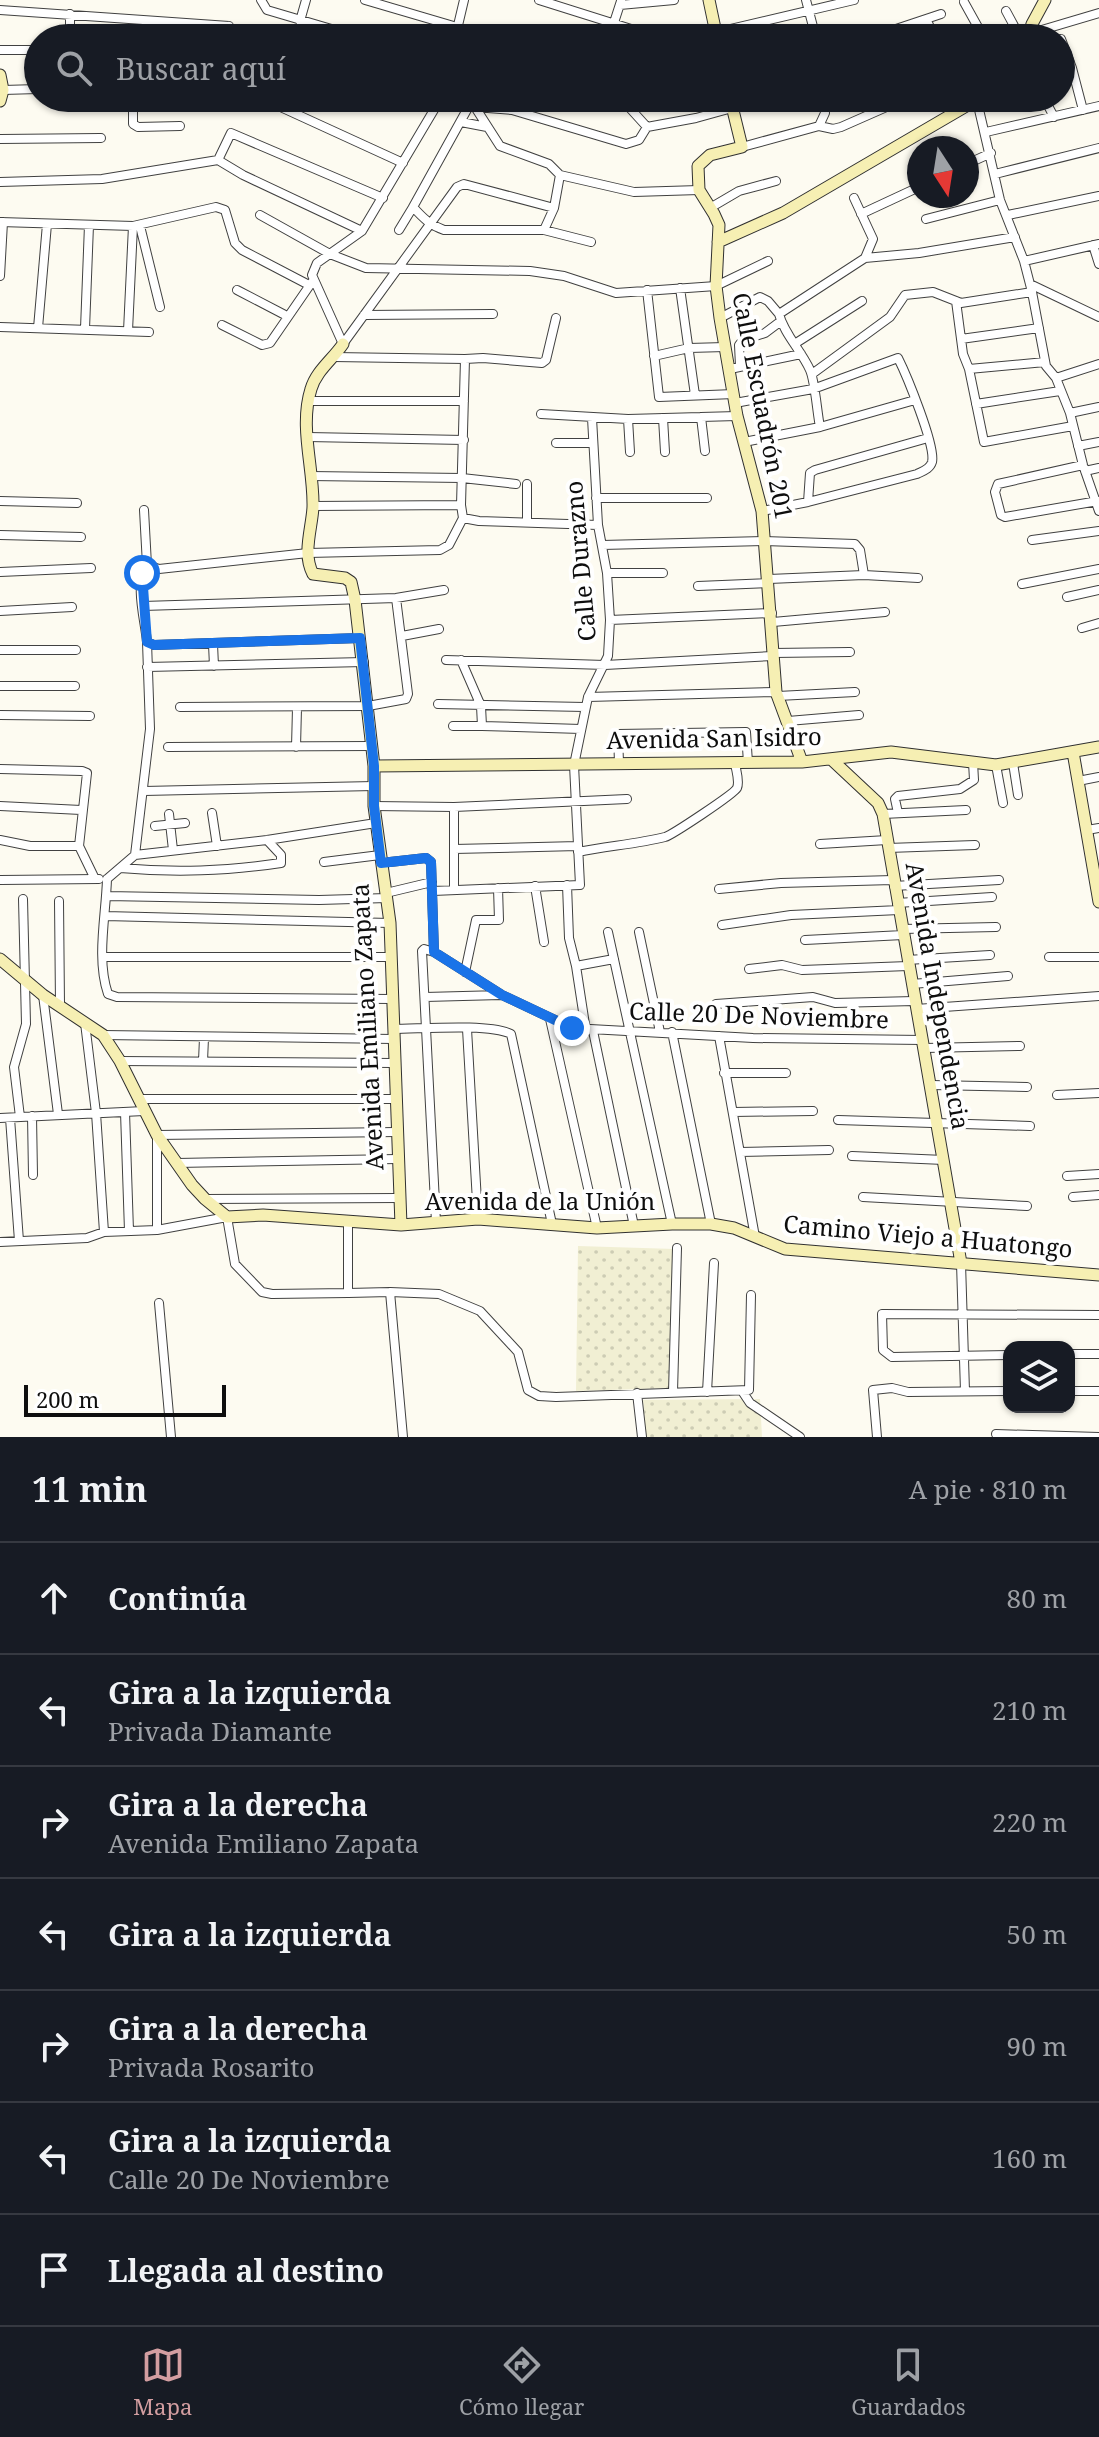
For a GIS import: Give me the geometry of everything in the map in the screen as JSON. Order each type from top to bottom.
[{"type":"main road","points":[[709,0],[714,24]]},
{"type":"main road","points":[[1032,24],[1045,0]]},
{"type":"main road","points":[[0,75],[2,96]]},
{"type":"main road","points":[[699,190],[698,166],[710,155],[742,147],[733,112]]},
{"type":"main road","points":[[718,242],[783,213],[956,112]]},
{"type":"main road","name":"Calle Escuadrón 201","points":[[699,190],[719,225],[716,286],[725,347],[735,368],[737,416],[762,511],[777,694],[802,762]]},
{"type":"main road","points":[[343,344],[311,386],[308,401],[313,506],[308,553],[313,574],[345,578],[351,582],[355,600]]},
{"type":"main road","name":"Avenida Emiliano Zapata","points":[[355,600],[374,766],[374,806],[390,923],[401,1225]]},
{"type":"main road","name":"Avenida San Isidro","points":[[374,766],[802,762],[891,752],[996,765],[1099,747]]},
{"type":"main road","points":[[1073,752],[1078,781],[1093,829],[1099,902]]},
{"type":"main road","points":[[831,759],[878,803],[883,814]]},
{"type":"main road","name":"Avenida Independencia","points":[[883,814],[961,1263]]},
{"type":"main road","points":[[0,959],[43,995],[103,1035],[120,1061],[157,1135],[192,1185],[227,1217]]},
{"type":"main road","name":"Avenida de la Unión","points":[[227,1217],[263,1215],[401,1225],[478,1219],[597,1228],[711,1224],[734,1228],[755,1237]]},
{"type":"main road","name":"Camino Viejo a Huatongo","points":[[755,1237],[785,1249],[1099,1275]]},
{"type":"street","points":[[261,0],[267,10],[311,24]]},
{"type":"street","points":[[300,21],[306,0]]},
{"type":"street","points":[[365,0],[447,24]]},
{"type":"street","points":[[458,24],[464,0]]},
{"type":"street","points":[[539,0],[618,24]]},
{"type":"street","points":[[615,23],[621,3],[674,0]]},
{"type":"street","points":[[750,24],[808,5],[854,0]]},
{"type":"street","points":[[964,2],[976,24]]},
{"type":"street","points":[[0,10],[202,24]]},
{"type":"street","points":[[1006,11],[1014,24]]},
{"type":"street","points":[[1063,24],[1099,13]]},
{"type":"street","points":[[70,14],[70,24]]},
{"type":"street","points":[[917,24],[941,14]]},
{"type":"street","points":[[0,50],[24,50]]},
{"type":"street","points":[[1075,84],[1083,110]]},
{"type":"street","points":[[2,96],[24,92]]},
{"type":"street","points":[[1075,112],[1099,106]]},
{"type":"street","points":[[133,112],[133,124],[138,127],[180,126]]},
{"type":"street","points":[[292,112],[403,163]]},
{"type":"street","points":[[222,325],[262,345],[270,343],[311,283],[317,263],[362,231],[433,112]]},
{"type":"street","points":[[399,230],[468,112]]},
{"type":"street","points":[[476,112],[500,146],[549,164],[560,175],[634,192],[699,190]]},
{"type":"street","points":[[519,112],[626,144],[639,140],[647,127],[696,118],[710,112]]},
{"type":"street","points":[[633,112],[647,127]]},
{"type":"street","points":[[819,126],[825,112]]},
{"type":"street","points":[[742,147],[819,126],[841,127],[875,112]]},
{"type":"street","points":[[982,112],[1000,200],[1008,215],[1031,288],[1045,362],[1056,378],[1070,413],[1099,511]]},
{"type":"street","points":[[1051,112],[1054,117]]},
{"type":"street","points":[[986,132],[1075,112]]},
{"type":"street","points":[[461,122],[487,127]]},
{"type":"street","points":[[218,160],[231,133],[383,198]]},
{"type":"street","points":[[0,139],[101,138]]},
{"type":"street","points":[[995,174],[1099,148]]},
{"type":"street","points":[[979,158],[991,153]]},
{"type":"street","points":[[0,182],[102,179],[218,160],[362,231]]},
{"type":"street","points":[[544,230],[554,208],[560,175]]},
{"type":"street","points":[[710,208],[739,191],[776,181]]},
{"type":"street","points":[[0,276],[1,222],[136,226],[216,207],[225,210],[235,243],[242,250],[311,283],[343,344],[457,187],[464,184],[554,208]]},
{"type":"street","points":[[861,214],[907,193]]},
{"type":"street","points":[[1008,215],[1099,196]]},
{"type":"street","points":[[854,198],[873,239],[865,258]]},
{"type":"street","points":[[926,219],[1000,200]]},
{"type":"street","points":[[413,207],[430,225],[444,230],[544,230],[591,242]]},
{"type":"street","points":[[260,215],[330,254],[366,268],[530,271],[564,276],[616,293],[716,286],[768,261]]},
{"type":"street","points":[[38,328],[47,224]]},
{"type":"street","points":[[85,329],[89,225]]},
{"type":"street","points":[[136,226],[160,307]]},
{"type":"street","points":[[128,331],[136,226]]},
{"type":"street","points":[[801,354],[735,368],[739,345],[743,340],[765,333],[780,317],[865,258],[919,253],[1015,237]]},
{"type":"street","points":[[1024,261],[1096,245],[1099,264]]},
{"type":"street","points":[[680,288],[695,395]]},
{"type":"street","points":[[812,374],[890,317],[905,295],[933,292],[961,303],[1031,288],[1099,317]]},
{"type":"street","points":[[237,290],[287,316]]},
{"type":"street","points":[[647,290],[659,397],[695,395],[734,398],[813,389],[898,358],[910,381],[928,438],[932,462],[929,468],[917,474],[762,511]]},
{"type":"street","points":[[720,318],[760,297],[768,301],[812,374],[820,427]]},
{"type":"street","points":[[796,343],[862,301]]},
{"type":"street","points":[[956,301],[982,440],[987,443],[1073,426]]},
{"type":"street","points":[[364,315],[493,314]]},
{"type":"street","points":[[334,357],[483,358],[542,363],[546,360],[556,318]]},
{"type":"street","points":[[0,327],[149,332]]},
{"type":"street","points":[[961,339],[1039,328]]},
{"type":"street","points":[[654,356],[689,348],[725,347]]},
{"type":"street","points":[[147,565],[159,569],[308,553],[440,550],[449,545],[463,518],[465,359]]},
{"type":"street","points":[[969,369],[1045,362]]},
{"type":"street","points":[[1056,378],[1099,364]]},
{"type":"street","points":[[976,404],[1060,391]]},
{"type":"street","points":[[744,442],[820,427],[915,400]]},
{"type":"street","points":[[308,401],[464,401]]},
{"type":"street","points":[[1070,413],[1099,407]]},
{"type":"street","points":[[541,414],[628,419],[737,416]]},
{"type":"street","points":[[701,417],[705,451]]},
{"type":"street","name":"Calle Durazno","points":[[567,885],[580,885],[574,765],[588,697],[608,656],[610,620],[607,573],[598,525],[592,418]]},
{"type":"street","points":[[663,418],[665,452]]},
{"type":"street","points":[[628,419],[630,452]]},
{"type":"street","points":[[308,437],[464,440]]},
{"type":"street","points":[[808,502],[810,473],[815,470],[928,438]]},
{"type":"street","points":[[1078,446],[1099,442]]},
{"type":"street","points":[[556,443],[592,443]]},
{"type":"street","points":[[1097,501],[1005,517],[1001,515],[995,492],[998,484],[1019,477],[1099,468]]},
{"type":"street","points":[[310,476],[462,478],[516,484]]},
{"type":"street","points":[[527,484],[527,522]]},
{"type":"street","points":[[596,498],[707,498]]},
{"type":"street","points":[[0,501],[77,503]]},
{"type":"street","points":[[313,506],[461,505]]},
{"type":"street","points":[[135,855],[150,729],[142,573],[147,565],[144,510]]},
{"type":"street","points":[[463,518],[598,525]]},
{"type":"street","points":[[1032,540],[1099,531]]},
{"type":"street","points":[[0,535],[81,537]]},
{"type":"street","points":[[602,545],[764,541],[855,544],[860,550],[864,575]]},
{"type":"street","points":[[0,572],[91,568]]},
{"type":"street","points":[[1022,584],[1099,569]]},
{"type":"street","points":[[607,573],[663,573]]},
{"type":"street","points":[[698,586],[864,575],[918,578]]},
{"type":"street","points":[[143,606],[396,598],[444,590]]},
{"type":"street","points":[[1067,597],[1099,590]]},
{"type":"street","points":[[180,707],[368,706],[406,699],[408,694],[396,598]]},
{"type":"street","points":[[0,611],[72,607]]},
{"type":"street","points":[[610,620],[885,612]]},
{"type":"street","points":[[1082,628],[1099,623]]},
{"type":"street","points":[[402,636],[439,629]]},
{"type":"street","points":[[147,642],[161,646],[360,638]]},
{"type":"street","points":[[213,644],[214,666]]},
{"type":"street","points":[[0,650],[76,650]]},
{"type":"street","points":[[446,660],[605,665],[850,652]]},
{"type":"street","points":[[461,660],[481,706],[482,726]]},
{"type":"street","points":[[147,667],[364,662]]},
{"type":"street","points":[[0,686],[75,686]]},
{"type":"street","points":[[588,697],[855,692]]},
{"type":"street","points":[[438,704],[585,707]]},
{"type":"street","points":[[296,747],[297,708]]},
{"type":"street","points":[[0,715],[90,716]]},
{"type":"street","points":[[788,721],[859,715]]},
{"type":"street","points":[[453,726],[581,729]]},
{"type":"street","points":[[454,849],[578,849],[674,833],[736,790],[746,732],[618,734],[619,763]]},
{"type":"street","points":[[168,747],[372,746]]},
{"type":"street","points":[[898,813],[895,799],[898,796],[960,789],[974,780],[973,762]]},
{"type":"street","points":[[1013,763],[1018,795]]},
{"type":"street","points":[[996,765],[1003,803]]},
{"type":"street","points":[[0,769],[85,772],[79,846],[95,879]]},
{"type":"street","points":[[1078,781],[1099,777]]},
{"type":"street","points":[[144,791],[374,786]]},
{"type":"street","points":[[374,806],[454,807],[627,799]]},
{"type":"street","points":[[0,806],[81,810]]},
{"type":"street","points":[[454,807],[454,889]]},
{"type":"street","points":[[883,814],[966,810]]},
{"type":"street","points":[[212,813],[217,846]]},
{"type":"street","points":[[169,814],[173,850]]},
{"type":"street","points":[[155,826],[185,823]]},
{"type":"street","points":[[0,880],[107,879],[135,855],[267,840],[376,823]]},
{"type":"street","points":[[0,840],[30,846],[79,846]]},
{"type":"street","points":[[120,868],[223,871],[281,863],[281,855],[267,840]]},
{"type":"street","points":[[820,844],[975,845]]},
{"type":"street","points":[[155,853],[157,871]]},
{"type":"street","points":[[324,862],[426,858],[431,862],[434,952],[428,949],[422,951],[436,1222]]},
{"type":"street","points":[[107,879],[103,957],[108,994],[117,997],[393,999]]},
{"type":"street","points":[[719,889],[781,883],[999,880]]},
{"type":"street","points":[[107,896],[319,900],[387,896],[432,886],[454,889],[567,885],[569,938],[634,1226]]},
{"type":"street","points":[[535,886],[544,942]]},
{"type":"street","points":[[465,972],[476,920],[499,920],[498,888]]},
{"type":"street","points":[[722,925],[791,915],[992,897]]},
{"type":"street","points":[[164,898],[168,917]]},
{"type":"street","points":[[19,1241],[13,1154],[14,1067],[26,1024],[23,899]]},
{"type":"street","points":[[319,900],[320,921]]},
{"type":"street","points":[[59,901],[60,1005]]},
{"type":"street","points":[[105,916],[390,923]]},
{"type":"street","points":[[805,940],[996,927]]},
{"type":"street","points":[[608,932],[672,1224]]},
{"type":"street","points":[[639,932],[660,1032]]},
{"type":"street","name":"Calle 20 De Noviembre","points":[[434,952],[502,995],[550,1019],[590,1031],[1020,1046]]},
{"type":"street","points":[[749,969],[782,965],[802,970],[990,955]]},
{"type":"street","points":[[103,957],[391,957]]},
{"type":"street","points":[[1049,957],[1099,957]]},
{"type":"street","points":[[576,966],[614,959]]},
{"type":"street","points":[[912,984],[1008,976]]},
{"type":"street","points":[[43,995],[58,1114]]},
{"type":"street","points":[[425,997],[502,995]]},
{"type":"street","points":[[716,1004],[813,997],[835,1003],[915,1005],[1099,996]]},
{"type":"street","points":[[550,1019],[597,1228]]},
{"type":"street","points":[[85,1023],[96,1113],[104,1232]]},
{"type":"street","points":[[103,1035],[204,1038],[393,1034],[426,1029],[504,1031],[511,1034],[552,1224]]},
{"type":"street","points":[[467,1029],[478,1219]]},
{"type":"street","points":[[672,1032],[711,1224]]},
{"type":"street","points":[[719,1036],[755,1237]]},
{"type":"street","points":[[203,1061],[204,1038]]},
{"type":"street","points":[[120,1061],[394,1063]]},
{"type":"street","points":[[724,1073],[786,1073]]},
{"type":"street","points":[[931,1085],[1027,1087]]},
{"type":"street","points":[[1057,1095],[1099,1093]]},
{"type":"street","points":[[138,1099],[396,1099]]},
{"type":"street","points":[[0,1118],[144,1111]]},
{"type":"street","points":[[733,1112],[813,1111]]},
{"type":"street","points":[[125,1112],[129,1231]]},
{"type":"street","points":[[32,1116],[33,1175]]},
{"type":"street","points":[[838,1120],[1030,1126]]},
{"type":"street","points":[[157,1230],[157,1135],[397,1132]]},
{"type":"street","points":[[740,1152],[829,1150]]},
{"type":"street","points":[[13,1154],[32,1154]]},
{"type":"street","points":[[852,1156],[944,1160]]},
{"type":"street","points":[[177,1163],[397,1159]]},
{"type":"street","points":[[1067,1176],[1099,1174]]},
{"type":"street","points":[[1073,1197],[1099,1195]]},
{"type":"street","points":[[863,1197],[1027,1206]]},
{"type":"street","points":[[205,1199],[399,1198]]},
{"type":"street","points":[[0,1242],[87,1238],[104,1232],[157,1230],[227,1217],[235,1264],[262,1292],[439,1294],[480,1311],[518,1352],[528,1390],[534,1394],[556,1397],[749,1390],[751,1295]]},
{"type":"street","points":[[348,1223],[348,1293]]},
{"type":"street","points":[[673,1392],[677,1248]]},
{"type":"street","points":[[707,1392],[714,1263]]},
{"type":"street","points":[[961,1263],[965,1391]]},
{"type":"street","points":[[390,1292],[403,1437]]},
{"type":"street","points":[[159,1303],[171,1437]]},
{"type":"street","points":[[1003,1355],[892,1357],[883,1350],[882,1314],[1099,1315]]},
{"type":"street","points":[[1075,1354],[1099,1354]]},
{"type":"street","points":[[877,1437],[873,1390],[1003,1391]]},
{"type":"street","points":[[742,1391],[750,1403],[800,1437]]},
{"type":"street","points":[[1075,1391],[1099,1391]]},
{"type":"street","points":[[637,1393],[642,1437]]},
{"type":"street","points":[[996,1434],[1099,1437]]},
{"type":"shaded area","points":[[578,1246],[675,1249],[672,1388],[576,1391]]},
{"type":"shaded area","points":[[760,1399],[762,1437],[646,1437],[643,1400]]},
{"type":"route","points":[[142,573],[141,593],[147,642],[154,645],[360,638],[381,863],[426,858],[431,862],[434,952],[502,995],[572,1028]]}]
